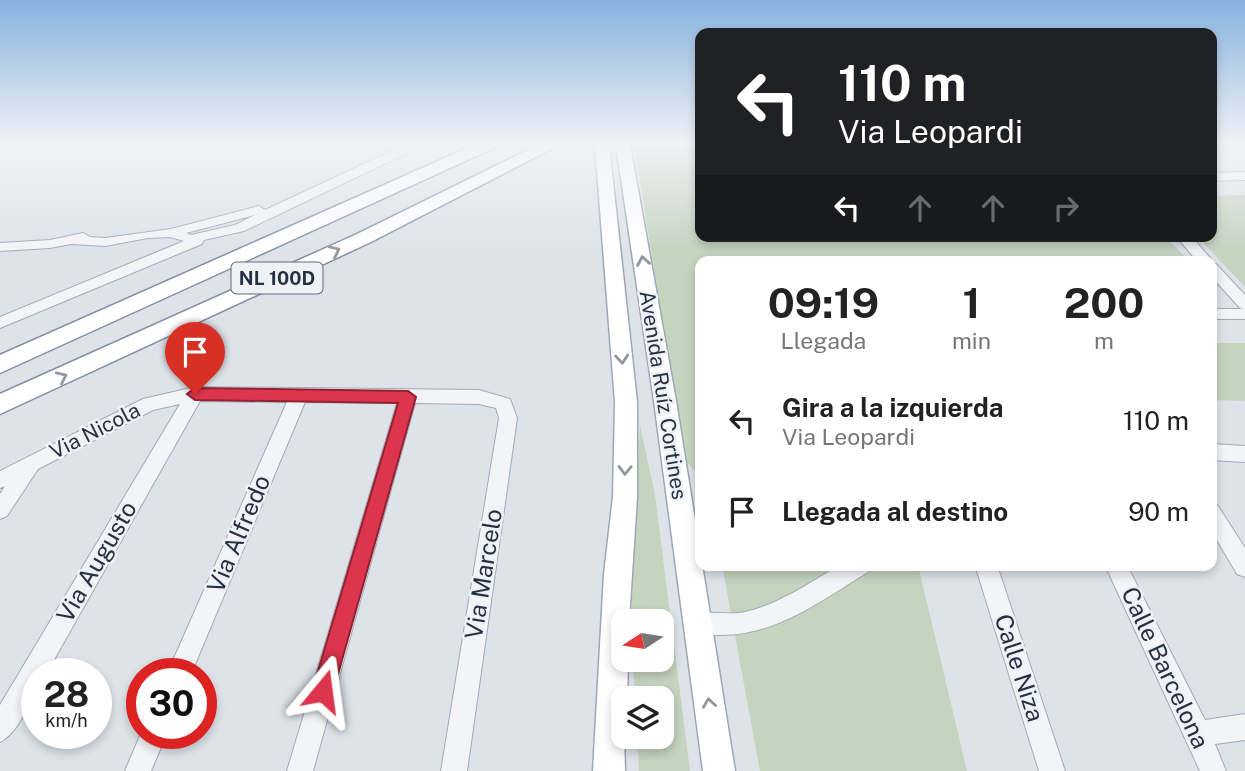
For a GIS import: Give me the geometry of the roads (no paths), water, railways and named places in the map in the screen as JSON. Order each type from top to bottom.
[{"type":"highway","points":[[0,351],[371,181]]},
{"type":"highway","name":"NL 100D","points":[[0,365],[408,181]]},
{"type":"highway","name":"NL 100D","points":[[0,405],[364,237],[478,181]]},
{"type":"main road","name":"Avenida Ruíz Cortines","points":[[605,181],[626,402],[625,497],[617,573],[609,771]]},
{"type":"main road","name":"Avenida Ruíz Cortines","points":[[629,181],[719,771]]},
{"type":"street","points":[[0,323],[206,237],[239,228],[335,181]]},
{"type":"street","points":[[0,247],[74,240],[105,242],[148,234],[171,233],[284,205]]},
{"type":"street","points":[[171,233],[191,239],[206,237]]},
{"type":"street","points":[[1189,242],[1201,256]]},
{"type":"street","points":[[1217,274],[1245,304]]},
{"type":"street","points":[[1217,314],[1245,314]]},
{"type":"street","name":"Via Nicola","points":[[0,480],[149,404],[195,394],[479,397]]},
{"type":"street","name":"Via Augusto","points":[[0,729],[195,394]]},
{"type":"street","name":"Via Alfredo","points":[[186,658],[299,395]]},
{"type":"street","points":[[300,771],[408,397]]},
{"type":"street","name":"Via Marcelo","points":[[454,771],[508,418],[504,404],[479,397]]},
{"type":"street","points":[[1217,452],[1245,454]]},
{"type":"street","points":[[0,510],[33,464]]},
{"type":"street","points":[[1217,522],[1245,567]]},
{"type":"street","points":[[698,624],[741,624],[775,615],[850,571]]},
{"type":"street","name":"Calle Niza","points":[[988,571],[1052,771]]},
{"type":"street","name":"Calle Barcelona","points":[[1119,571],[1198,734],[1213,771]]},
{"type":"street","points":[[1198,734],[1245,727]]},
{"type":"street","points":[[138,771],[147,749]]}]
